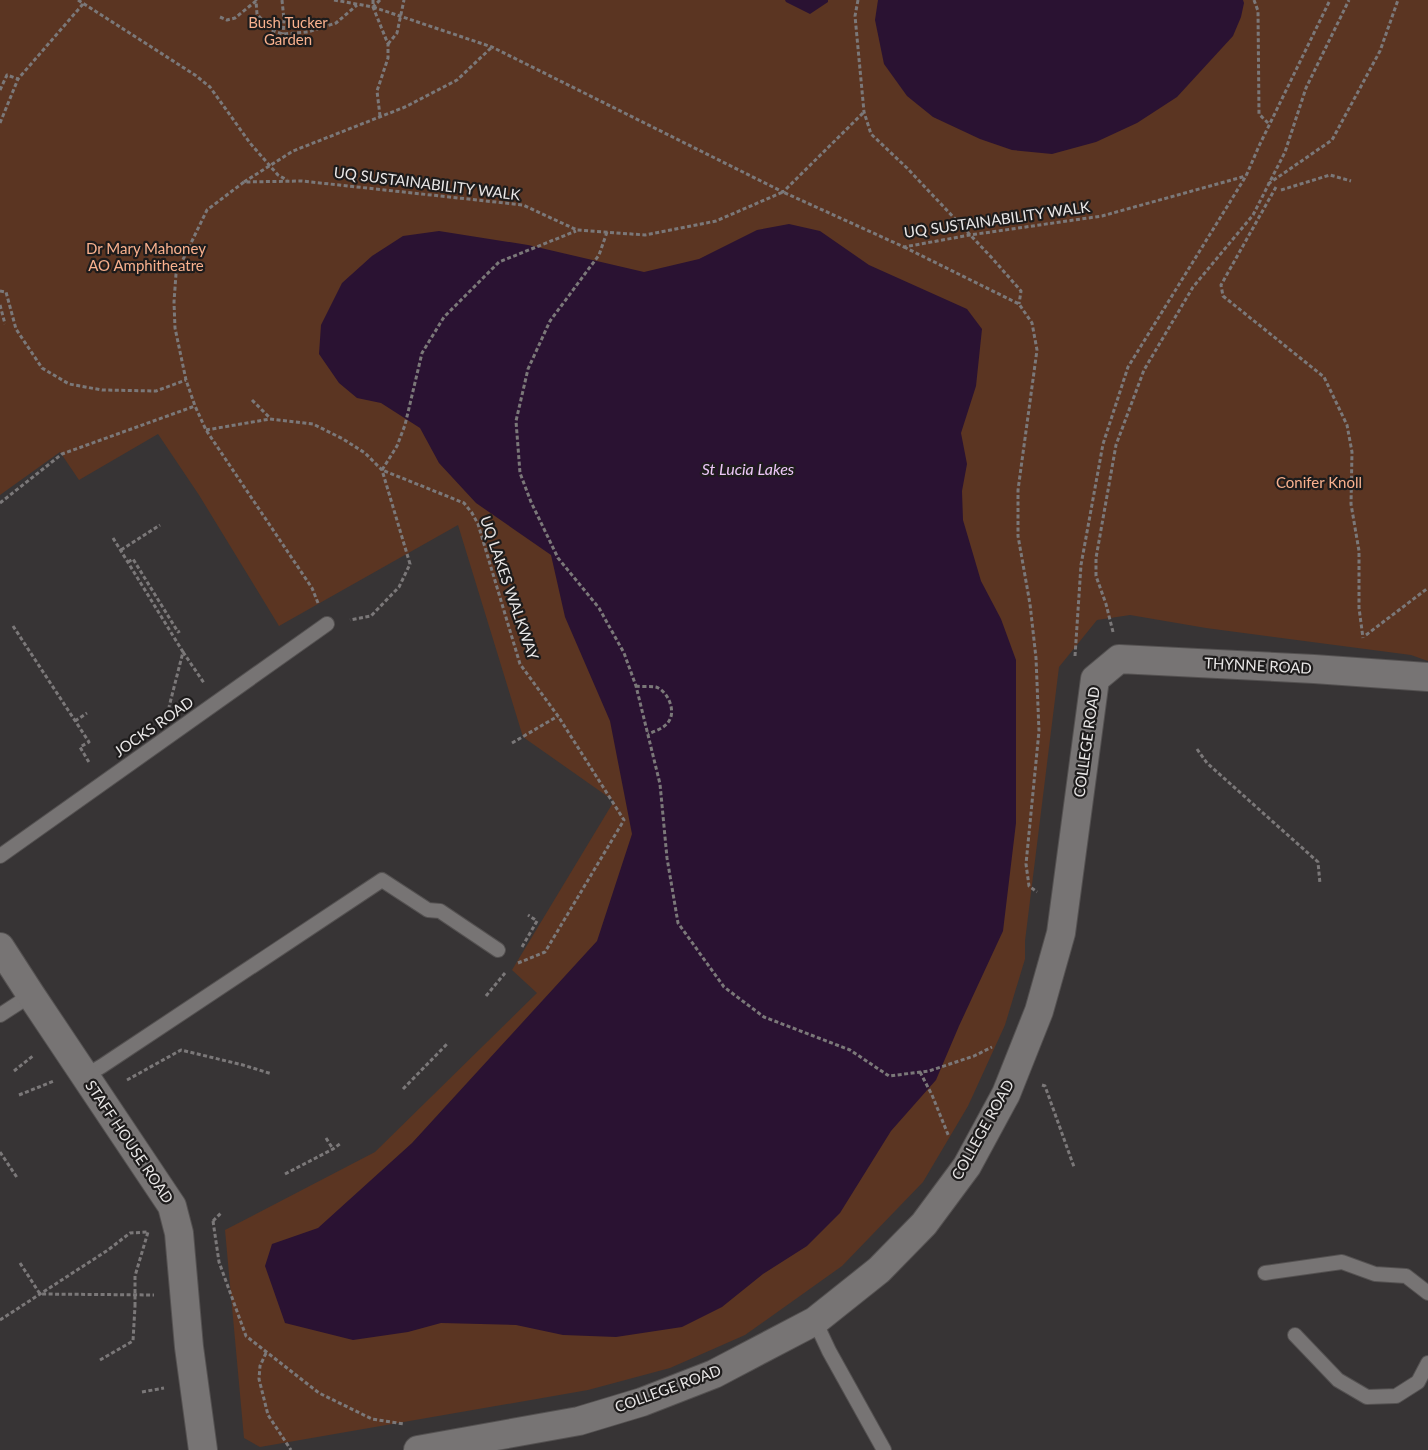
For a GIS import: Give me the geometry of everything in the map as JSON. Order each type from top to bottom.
[{"type":"street","name":"THYNNE ROAD","points":[[1119,660],[1314,669],[1428,677]]},
{"type":"street","name":"COLLEGE ROAD","points":[[418,1450],[579,1421],[642,1402],[714,1374],[814,1321],[880,1270],[924,1224],[967,1166],[1006,1094],[1039,1011],[1062,933],[1095,679],[1119,660]]},
{"type":"street","name":"STAFF HOUSE ROAD","points":[[0,946],[172,1206],[178,1233],[189,1347],[203,1450]]},
{"type":"lane","name":"JOCKS ROAD","points":[[0,856],[327,624]]},
{"type":"lane","points":[[85,1076],[382,880],[428,910],[440,911],[498,950]]},
{"type":"lane","points":[[0,1015],[31,995]]},
{"type":"lane","points":[[1264,1273],[1342,1262],[1375,1274],[1406,1276],[1428,1293]]},
{"type":"lane","points":[[814,1321],[884,1450]]},
{"type":"lane","points":[[1295,1335],[1338,1380],[1367,1397],[1396,1396],[1418,1382],[1428,1363]]},
{"type":"path","points":[[78,0],[195,75],[210,88],[250,143],[278,175],[287,181]]},
{"type":"path","points":[[256,0],[257,14],[271,30],[282,34],[308,32],[336,23],[358,5]]},
{"type":"path","points":[[220,17],[226,20],[234,18],[256,0]]},
{"type":"path","points":[[282,0],[284,20],[282,34]]},
{"type":"path","points":[[334,0],[373,7],[492,47],[783,192],[864,112]]},
{"type":"path","points":[[373,0],[373,7],[388,44],[388,58],[377,91],[380,116]]},
{"type":"path","points":[[373,7],[380,0]]},
{"type":"path","points":[[388,44],[397,33],[404,0]]},
{"type":"path","points":[[858,0],[855,16],[864,112],[871,134],[907,168],[992,258],[1020,291],[1018,304]]},
{"type":"path","points":[[1254,0],[1258,11],[1259,114],[1270,124]]},
{"type":"path","points":[[1075,657],[1084,546],[1104,444],[1128,367],[1246,176],[1330,0]]},
{"type":"path","points":[[1119,660],[1106,604],[1096,576],[1096,558],[1116,445],[1144,370],[1193,287],[1253,215],[1285,152],[1306,88],[1350,0]]},
{"type":"path","points":[[1268,184],[1332,140],[1380,51],[1398,0]]},
{"type":"path","points":[[0,123],[18,79],[83,4]]},
{"type":"path","points":[[206,430],[270,419],[313,424],[343,439],[365,453],[382,470],[410,564],[399,587],[372,616],[327,624],[312,588],[206,430],[186,380],[175,328],[176,274],[206,210],[244,182],[293,151],[405,107],[457,80],[492,47]]},
{"type":"path","points":[[0,90],[6,75],[18,79]]},
{"type":"path","points":[[1281,190],[1330,175],[1351,181]]},
{"type":"path","name":"UQ SUSTAINABILITY WALK","points":[[244,182],[302,181],[523,205],[577,230],[646,235],[716,221],[783,192],[904,248],[1102,216],[1246,176]]},
{"type":"path","points":[[1276,187],[1221,285],[1223,296],[1324,377],[1347,425],[1352,452],[1351,504],[1359,551],[1359,608],[1364,636],[1428,588]]},
{"type":"path","points":[[382,470],[397,446],[405,425],[422,353],[444,317],[499,262],[577,230]]},
{"type":"path","points":[[607,232],[599,255],[550,321],[528,368],[516,422],[520,473],[531,502],[558,558],[599,608],[624,653],[636,686],[660,784],[667,858],[678,923],[724,987],[764,1017],[850,1050],[889,1076],[929,1071],[974,1056],[998,1045]]},
{"type":"path","points":[[904,248],[1018,304],[1032,323],[1037,350],[1018,490],[1018,536],[1030,604],[1036,658],[1039,731],[1026,864],[1029,886],[1044,896]]},
{"type":"path","points":[[0,291],[6,292],[16,329],[42,368],[69,384],[102,390],[156,391],[186,380]]},
{"type":"path","points":[[0,305],[5,324]]},
{"type":"path","points":[[252,400],[270,419]]},
{"type":"path","points":[[0,503],[62,454],[195,406]]},
{"type":"path","name":"UQ LAKES WALKWAY","points":[[382,470],[464,503],[472,513],[478,524],[520,664],[558,716],[624,820],[546,952],[511,966]]},
{"type":"path","points":[[121,550],[160,525]]},
{"type":"path","points":[[113,538],[183,652],[218,703]]},
{"type":"path","points":[[128,562],[133,559],[178,632],[180,631]]},
{"type":"path","points":[[13,626],[89,742],[80,747],[93,768]]},
{"type":"path","points":[[159,744],[183,652]]},
{"type":"path","points":[[636,686],[657,688],[667,695],[670,703],[672,714],[669,721],[664,726],[648,734]]},
{"type":"path","points":[[75,721],[87,713]]},
{"type":"path","points":[[512,743],[558,716]]},
{"type":"path","points":[[1197,749],[1207,763],[1318,862],[1320,884]]},
{"type":"path","points":[[403,1089],[447,1044]]},
{"type":"path","points":[[127,1080],[181,1050],[244,1065],[272,1074]]},
{"type":"path","points":[[920,1072],[932,1095],[952,1145]]},
{"type":"path","points":[[19,1095],[56,1080]]},
{"type":"path","points":[[1035,1083],[1045,1086],[1074,1167]]},
{"type":"path","points":[[326,1138],[333,1149]]},
{"type":"path","points":[[286,1174],[342,1143]]},
{"type":"path","points":[[0,1152],[18,1180]]},
{"type":"path","points":[[213,1221],[219,1262],[246,1336],[319,1393],[372,1420],[406,1424]]},
{"type":"path","points":[[100,1360],[133,1341],[135,1276],[148,1232]]},
{"type":"path","points":[[0,1320],[108,1250],[130,1233]]},
{"type":"path","points":[[20,1263],[40,1294]]},
{"type":"path","points":[[40,1294],[155,1295],[156,1304]]},
{"type":"path","points":[[266,1353],[260,1366],[259,1379],[268,1415],[292,1450]]},
{"type":"path","points":[[142,1392],[172,1386]]},
{"type":"green space","points":[[0,0],[1428,0],[1428,661],[1411,655],[1206,628],[1130,615],[1097,620],[1059,667],[1025,941],[1025,959],[1005,1025],[968,1106],[923,1182],[842,1266],[745,1335],[670,1368],[588,1390],[260,1447],[244,1438],[225,1230],[375,1152],[537,993],[512,970],[614,801],[523,737],[458,525],[279,626],[199,495],[158,434],[79,480],[60,452],[0,495]]},
{"type":"water","points":[[785,0],[828,0],[828,2],[810,14]]},
{"type":"water","points":[[878,0],[1243,0],[1244,3],[1241,17],[1233,36],[1177,97],[1137,123],[1096,142],[1052,154],[1012,150],[980,139],[933,117],[907,96],[884,64],[875,20]]},
{"type":"water","name":"St Lucia Lakes","points":[[789,224],[820,231],[869,265],[967,309],[982,329],[976,386],[961,433],[967,464],[962,491],[963,520],[981,581],[1001,619],[1016,660],[1016,823],[1003,931],[936,1080],[891,1131],[840,1213],[807,1246],[763,1274],[722,1307],[682,1327],[616,1337],[563,1335],[516,1325],[441,1323],[408,1332],[353,1340],[285,1323],[265,1266],[272,1244],[318,1228],[412,1143],[597,941],[632,834],[610,721],[565,617],[551,555],[476,503],[439,463],[420,428],[381,403],[357,398],[339,383],[319,354],[321,325],[342,283],[372,256],[403,236],[439,231],[528,245],[644,272],[699,259],[757,230]]},
{"type":"park label","name":"Bush Tucker Garden","points":[[288,32]]},
{"type":"park label","name":"Dr Mary Mahoney AO Amphitheatre","points":[[146,258]]},
{"type":"park label","name":"Conifer Knoll","points":[[1319,483]]}]
